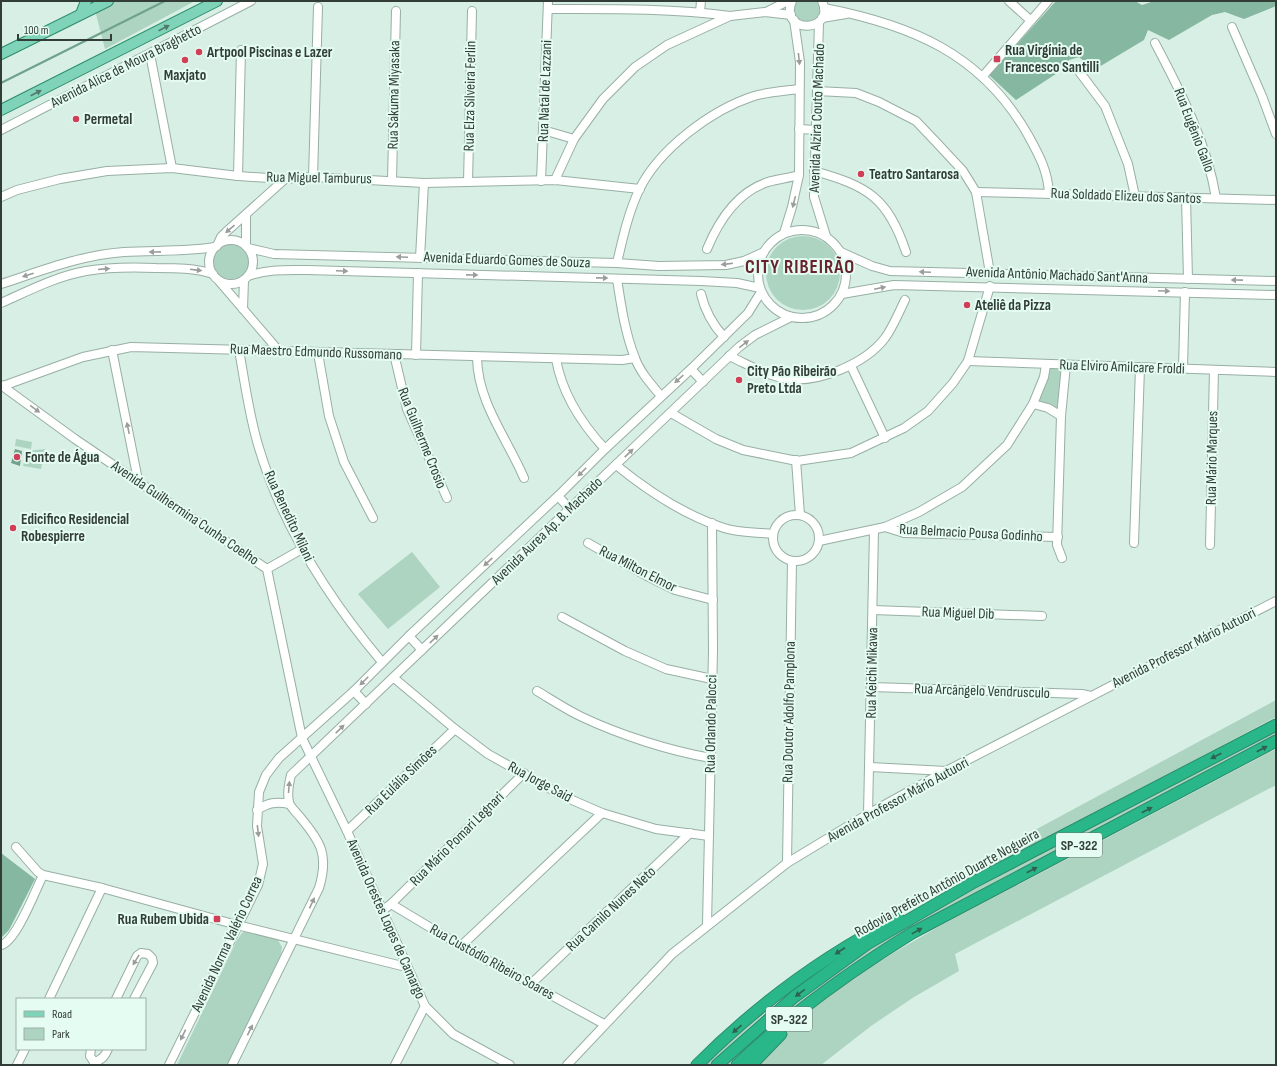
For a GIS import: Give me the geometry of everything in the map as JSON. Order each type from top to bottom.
[{"type":"highway","name":"Rodovia Prefeito Antônio Duarte Nogueira","points":[[717,1065],[783,1006],[850,955],[895,927],[974,882],[1276,724]]},
{"type":"highway","name":"Rodovia Prefeito Antônio Duarte Nogueira","points":[[737,1065],[781,1024],[844,977],[907,937],[943,916],[1276,742]]},
{"type":"highway","points":[[697,1065],[756,1012],[825,961],[885,924],[924,904],[974,882]]},
{"type":"highway","points":[[751,1065],[790,1025],[844,977]]},
{"type":"main road","points":[[81,14],[86,1]]},
{"type":"main road","points":[[1,54],[108,1]]},
{"type":"main road","points":[[1,110],[217,1]]},
{"type":"main road","points":[[1,119],[16,102]]},
{"type":"street","name":"Avenida Alice de Moura Braghetto","points":[[1,130],[251,1]]},
{"type":"street","points":[[700,12],[701,1]]},
{"type":"street","points":[[765,12],[788,1]]},
{"type":"street","name":"Avenida Alzira Couto Machado","points":[[784,234],[799,176],[800,62],[792,17],[792,1]]},
{"type":"street","points":[[1009,1],[1030,20]]},
{"type":"street","points":[[983,76],[1048,1]]},
{"type":"street","points":[[823,4],[913,32],[958,57],[983,76],[1021,123],[1032,143],[1048,179],[1049,194]]},
{"type":"street","name":"Avenida Alzira Couto Machado","points":[[823,4],[817,91],[814,197],[826,236]]},
{"type":"street","points":[[548,5],[625,5],[730,16],[765,12],[792,17],[799,25],[806,27],[813,26],[821,20],[851,13]]},
{"type":"street","name":"Rua Natal de Lazzani","points":[[541,181],[548,5]]},
{"type":"street","points":[[313,177],[318,7]]},
{"type":"street","name":"Rua Sakuma Miyasaka","points":[[392,180],[396,11]]},
{"type":"street","name":"Rua Elza Silveira Ferlin","points":[[468,182],[472,11]]},
{"type":"street","points":[[555,180],[574,139],[603,99],[635,67],[667,45],[730,16]]},
{"type":"street","points":[[1232,27],[1262,96],[1276,134]]},
{"type":"street","name":"Rua Eugênio Gallo","points":[[1155,43],[1186,103],[1212,176],[1216,198]]},
{"type":"street","points":[[238,176],[241,50]]},
{"type":"street","points":[[150,54],[172,168]]},
{"type":"street","points":[[1078,70],[1104,106],[1128,164],[1135,196]]},
{"type":"street","points":[[617,263],[627,220],[640,189],[650,172],[676,143],[714,114],[755,96],[799,89]]},
{"type":"street","points":[[817,91],[856,93],[879,102],[916,121],[963,171],[976,192],[990,273]]},
{"type":"street","points":[[799,129],[817,130]]},
{"type":"street","points":[[543,130],[574,139]]},
{"type":"street","name":"Rua Miguel Tamburus","points":[[1,197],[17,190],[60,179],[94,173],[172,168],[238,176],[285,179],[313,177],[392,180],[424,183],[555,180],[640,189]]},
{"type":"street","points":[[814,171],[836,177],[865,190],[881,202],[898,228],[906,252]]},
{"type":"street","points":[[707,249],[716,227],[731,206],[748,192],[768,182],[799,176]]},
{"type":"street","points":[[278,352],[214,276],[210,265],[210,260],[221,237],[285,179]]},
{"type":"street","points":[[420,258],[424,183]]},
{"type":"street","name":"Rua Soldado Elizeu dos Santos","points":[[976,192],[1276,200]]},
{"type":"street","points":[[1186,197],[1188,279]]},
{"type":"street","points":[[246,215],[247,247]]},
{"type":"street","points":[[798,230],[812,231],[826,236],[841,252],[845,260],[847,278],[842,294],[836,303],[822,314],[803,319],[791,317],[773,308],[760,290],[758,266],[764,252],[773,242],[784,234],[798,230]]},
{"type":"street","points":[[1,284],[83,258],[124,252],[194,251],[216,246],[228,240],[236,240],[247,247],[252,254],[253,262],[246,278],[243,310]]},
{"type":"street","name":"Avenida Eduardo Gomes de Souza","points":[[247,247],[274,254],[617,263],[659,266],[726,265],[744,262],[764,252]]},
{"type":"street","name":"Avenida Antônio Machado Sant'Anna","points":[[841,252],[872,266],[890,271],[1276,281]]},
{"type":"street","points":[[326,271],[327,256]]},
{"type":"street","points":[[83,258],[86,271]]},
{"type":"street","points":[[518,261],[518,276]]},
{"type":"street","points":[[659,266],[659,280]]},
{"type":"street","points":[[1,303],[43,285],[86,271],[126,267],[179,268],[202,271],[228,284],[235,284],[246,278]]},
{"type":"street","name":"Avenida Eduardo Gomes de Souza","points":[[246,278],[261,271],[275,270],[418,273],[737,283],[760,290]]},
{"type":"street","points":[[944,285],[945,272]]},
{"type":"street","points":[[416,355],[418,273]]},
{"type":"street","points":[[1087,276],[1087,289]]},
{"type":"street","points":[[617,279],[622,308],[635,358],[643,373],[661,396]]},
{"type":"street","name":"Avenida Antônio Machado Sant'Anna","points":[[842,294],[894,285],[944,285],[1276,295]]},
{"type":"street","points":[[671,413],[716,439],[743,450],[796,460],[851,453],[904,428],[928,411],[953,383],[968,361],[990,286]]},
{"type":"street","name":"Avenida Aurea Ap. B. Machado","points":[[302,738],[354,691],[409,636],[724,337],[748,313],[760,290]]},
{"type":"street","points":[[1184,368],[1185,292]]},
{"type":"street","points":[[701,294],[704,307],[714,326],[724,337]]},
{"type":"street","points":[[729,356],[770,375],[784,378],[798,380],[823,375],[851,366],[885,338],[905,300]]},
{"type":"street","name":"Avenida Aurea Ap. B. Machado","points":[[312,756],[729,356],[755,335],[791,317]]},
{"type":"street","name":"Rua Maestro Edmundo Russomano","points":[[2,386],[83,356],[131,347],[394,354],[476,358],[622,360],[635,358]]},
{"type":"street","points":[[112,350],[137,466],[138,480]]},
{"type":"street","name":"Rua Benedito Milani","points":[[239,350],[249,410],[259,448],[274,488],[302,549],[334,602],[382,662]]},
{"type":"street","points":[[318,353],[329,416],[344,462],[373,518]]},
{"type":"street","name":"Rua Guilherme Crosio","points":[[394,354],[407,409],[447,498]]},
{"type":"street","points":[[476,358],[477,372],[482,392],[492,416],[524,478]]},
{"type":"street","points":[[556,359],[559,376],[574,408],[587,430],[605,449]]},
{"type":"street","name":"Rua Elviro Amilcare Froldi","points":[[968,361],[1046,365],[1276,372]]},
{"type":"street","points":[[819,541],[874,531],[885,527],[919,512],[962,487],[1007,445],[1033,404],[1044,377],[1046,365]]},
{"type":"street","points":[[1062,558],[1057,545],[1061,416],[1066,365]]},
{"type":"street","points":[[851,366],[885,438]]},
{"type":"street","points":[[1134,543],[1140,368]]},
{"type":"street","points":[[690,369],[703,382]]},
{"type":"street","name":"Rua Mário Marques","points":[[1210,545],[1214,370]]},
{"type":"street","name":"Avenida Guilhermina Cunha Coelho","points":[[2,386],[76,439],[267,569],[302,738]]},
{"type":"street","points":[[1033,404],[1048,408],[1061,416]]},
{"type":"street","points":[[796,460],[800,515]]},
{"type":"street","points":[[616,465],[644,488],[678,509],[725,528],[773,534]]},
{"type":"street","points":[[131,475],[137,466]]},
{"type":"street","points":[[558,496],[570,508]]},
{"type":"street","points":[[800,515],[813,522],[819,534],[819,541],[813,555],[800,562],[792,561],[779,555],[773,541],[773,534],[776,527],[786,517],[800,515]]},
{"type":"street","name":"Rua Orlando Palocci","points":[[707,925],[713,600],[712,523]]},
{"type":"street","name":"Rua Belmacio Pousa Godinho","points":[[885,527],[904,532],[1058,537]]},
{"type":"street","name":"Rua Keichi Mikawa","points":[[868,814],[872,687],[874,531]]},
{"type":"street","name":"Rua Milton Elmor","points":[[588,543],[645,576],[675,590],[713,600]]},
{"type":"street","points":[[267,569],[302,549]]},
{"type":"street","name":"Rua Doutor Adolfo Pamplona","points":[[787,863],[792,561]]},
{"type":"street","name":"Avenida Professor Mário Autuori","points":[[567,1065],[604,1024],[672,954],[787,863],[868,814],[946,771],[1276,601]]},
{"type":"street","name":"Rua Miguel Dib","points":[[873,610],[1042,616]]},
{"type":"street","points":[[562,617],[625,651],[666,669],[712,678]]},
{"type":"street","points":[[409,636],[422,650]]},
{"type":"street","name":"Rua Jorge Said","points":[[394,678],[455,729],[488,754],[563,796],[602,813],[656,829],[709,836]]},
{"type":"street","name":"Rua Arcângelo Vendrusculo","points":[[872,687],[1082,694],[1091,696]]},
{"type":"street","points":[[354,691],[366,704]]},
{"type":"street","points":[[537,691],[582,717],[617,731],[691,755],[711,758]]},
{"type":"street","name":"Rua Eulália Simões","points":[[347,831],[455,729]]},
{"type":"street","name":"Avenida Orestes Lopes de Camargo","points":[[302,738],[347,831],[406,967],[425,1006],[454,1034],[510,1065]]},
{"type":"street","name":"Avenida Norma Valério Correa","points":[[169,1065],[258,885],[263,864],[257,826],[259,792],[266,775],[279,758],[302,738]]},
{"type":"street","points":[[289,804],[289,784],[291,775],[312,756]]},
{"type":"street","points":[[870,767],[946,771]]},
{"type":"street","name":"Rua Mário Pomari Legnari","points":[[391,904],[524,773]]},
{"type":"street","points":[[232,1065],[319,888],[324,871],[323,856],[314,834],[289,804],[279,802],[270,803],[257,810]]},
{"type":"street","points":[[461,946],[602,813]]},
{"type":"street","name":"Rua Camilo Nunes Neto","points":[[531,984],[690,834]]},
{"type":"street","points":[[16,847],[38,872],[43,875],[102,888],[237,925],[295,938],[406,967]]},
{"type":"street","points":[[1,945],[4,944],[14,933],[43,875]]},
{"type":"street","points":[[49,998],[102,888]]},
{"type":"street","points":[[382,911],[391,904]]},
{"type":"street","name":"Rua Custódio Ribeiro Soares","points":[[391,904],[461,946],[604,1024]]},
{"type":"street","points":[[116,998],[137,956],[141,953],[148,954],[152,958],[152,963],[134,998]]},
{"type":"street","points":[[395,1065],[425,1006]]},
{"type":"street","points":[[17,1065],[24,1050]]},
{"type":"street","points":[[91,1050],[90,1056],[93,1063],[105,1056],[108,1050]]},
{"type":"green space","points":[[112,1],[195,1],[105,49],[95,10]]},
{"type":"green space","points":[[796,1],[817,1],[820,13],[813,20],[804,23],[798,19],[795,14],[794,8]]},
{"type":"green space","points":[[803,236],[817,239],[829,247],[837,259],[840,273],[837,287],[829,299],[817,307],[803,310],[789,307],[777,299],[769,287],[766,273],[769,259],[777,247],[789,239]]},
{"type":"green space","points":[[235,243],[244,248],[248,254],[248,268],[244,274],[235,279],[227,279],[218,274],[214,268],[213,257],[218,248],[224,244]]},
{"type":"green space","points":[[1046,365],[1065,365],[1061,415],[1034,404]]},
{"type":"green space","points":[[16,439],[32,442],[31,449],[15,446]]},
{"type":"green space","points":[[45,449],[41,469],[23,466],[27,451]]},
{"type":"green space","points":[[412,552],[440,587],[388,629],[358,594]]},
{"type":"green space","points":[[1276,700],[1276,717],[974,877],[968,866]]},
{"type":"green space","points":[[1276,729],[1276,737],[931,918],[747,1050],[731,1065],[724,1065],[796,1002],[873,946],[928,913]]},
{"type":"green space","points":[[1276,749],[1276,785],[955,954],[959,971],[914,997],[871,1026],[821,1065],[755,1065],[806,1013],[866,969],[938,927]]},
{"type":"green space","points":[[247,930],[276,937],[282,947],[281,955],[227,1065],[177,1065],[237,940],[242,933]]},
{"type":"green space","points":[[827,964],[769,1009],[709,1065],[700,1065],[767,1007]]},
{"type":"shaded area","points":[[1056,1],[1135,1],[1142,5],[1154,1],[1276,1],[1276,6],[1244,19],[1225,12],[1212,15],[1169,40],[1148,30],[1144,40],[1094,70],[1079,57],[1069,60],[1065,68],[1016,100],[989,75]]},
{"type":"shaded area","name":"Fonte de Água","points":[[15,449],[22,451],[20,466],[11,463]]},
{"type":"shaded area","points":[[1,853],[35,879],[9,930],[1,938]]},
{"type":"waterway","points":[[1,83],[165,1]]},
{"type":"place","name":"Artpool Piscinas e Lazer","points":[[199,52]]},
{"type":"place","name":"Rua Virgínia de Francesco Santilli","points":[[997,59]]},
{"type":"place","name":"Maxjato","points":[[185,60]]},
{"type":"place","name":"Permetal","points":[[76,119]]},
{"type":"place","name":"Teatro Santarosa","points":[[861,174]]},
{"type":"place","name":"Ateliê da Pizza","points":[[967,305]]},
{"type":"place","name":"City Pão Ribeirão Preto Ltda","points":[[739,380]]},
{"type":"place","name":"Fonte de Água","points":[[17,457]]},
{"type":"place","name":"Edicifico Residencial Robespierre","points":[[13,528]]},
{"type":"place","name":"Rua Rubem Ubida","points":[[217,919]]},
{"type":"district","name":"CITY RIBEIRÃO","points":[[800,267]]}]
